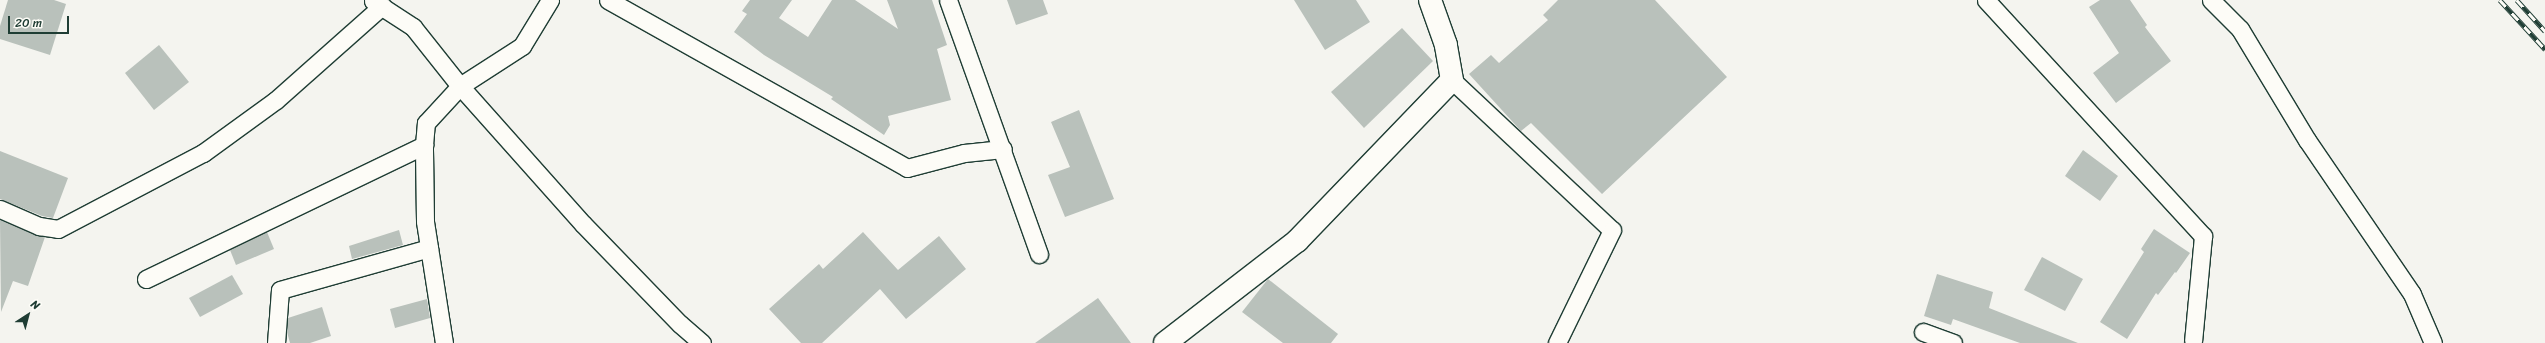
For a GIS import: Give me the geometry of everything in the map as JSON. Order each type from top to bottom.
[{"type":"main road","points":[[1165,343],[1297,241],[1452,80],[1446,45],[1430,0]]},
{"type":"street","points":[[444,343],[425,221],[424,145],[426,123],[460,86],[522,46],[550,0]]},
{"type":"street","points":[[608,0],[907,168],[964,153],[1003,149]]},
{"type":"street","points":[[948,0],[1003,149],[1039,254]]},
{"type":"street","points":[[1986,0],[2203,236],[2193,341]]},
{"type":"street","points":[[2211,0],[2240,30],[2307,140],[2412,294],[2433,343]]},
{"type":"street","points":[[0,209],[39,226],[58,229],[203,153],[276,100],[377,3],[413,27],[460,86],[583,224],[680,324],[702,343]]},
{"type":"street","points":[[1452,80],[1612,230],[1558,343]]},
{"type":"street","points":[[146,279],[424,145]]},
{"type":"street","points":[[276,343],[280,290],[429,248]]},
{"type":"street","points":[[1923,332],[1954,343]]},
{"type":"building","points":[[8,0],[54,0],[66,4],[50,55],[0,39],[0,26]]},
{"type":"building","points":[[750,0],[792,0],[779,18],[808,37],[832,0],[855,0],[898,29],[887,0],[932,0],[947,45],[937,49],[951,100],[888,116],[890,125],[884,135],[831,99],[833,97],[764,55],[734,32],[747,14],[742,11]]},
{"type":"building","points":[[1007,0],[1043,0],[1048,14],[1016,25]]},
{"type":"building","points":[[1294,0],[1356,0],[1370,22],[1325,50]]},
{"type":"building","points":[[1558,0],[1655,0],[1727,77],[1602,194],[1531,123],[1521,131],[1469,74],[1491,55],[1499,63],[1548,20],[1543,15]]},
{"type":"building","points":[[2100,0],[2130,0],[2147,25],[2145,27],[2171,61],[2116,103],[2093,73],[2119,53],[2089,7]]},
{"type":"building","points":[[1402,28],[1433,61],[1364,128],[1331,92]]},
{"type":"building","points":[[159,45],[189,82],[154,110],[125,73]]},
{"type":"building","points":[[1079,110],[1114,199],[1065,217],[1048,175],[1070,167],[1051,122]]},
{"type":"building","points":[[2083,150],[2118,176],[2100,201],[2065,176]]},
{"type":"building","points":[[0,151],[68,178],[53,218],[42,216],[0,199]]},
{"type":"building","points":[[0,220],[35,235],[45,237],[28,286],[13,281],[1,312]]},
{"type":"building","points":[[2154,229],[2190,253],[2158,295],[2156,293],[2127,339],[2100,322],[2144,252],[2141,249]]},
{"type":"building","points":[[399,230],[403,245],[352,259],[349,246]]},
{"type":"building","points":[[267,232],[274,249],[236,265],[230,250]]},
{"type":"building","points":[[863,232],[898,270],[939,236],[966,269],[906,319],[880,289],[822,343],[801,343],[769,309],[819,264],[823,269]]},
{"type":"building","points":[[2042,257],[2083,279],[2065,311],[2024,290]]},
{"type":"building","points":[[1937,274],[1993,292],[1989,308],[2078,343],[2020,343],[1953,319],[1951,325],[1924,316]]},
{"type":"building","points":[[232,275],[243,294],[200,317],[189,298]]},
{"type":"building","points":[[1268,279],[1338,334],[1331,343],[1283,343],[1242,312]]},
{"type":"building","points":[[1098,298],[1131,343],[1035,343]]},
{"type":"building","points":[[427,299],[430,318],[395,328],[390,309]]},
{"type":"building","points":[[322,307],[331,336],[310,343],[290,343],[287,332],[288,318]]},
{"type":"railway","points":[[2500,0],[2545,49]]},
{"type":"railway","points":[[2517,0],[2545,31]]}]
